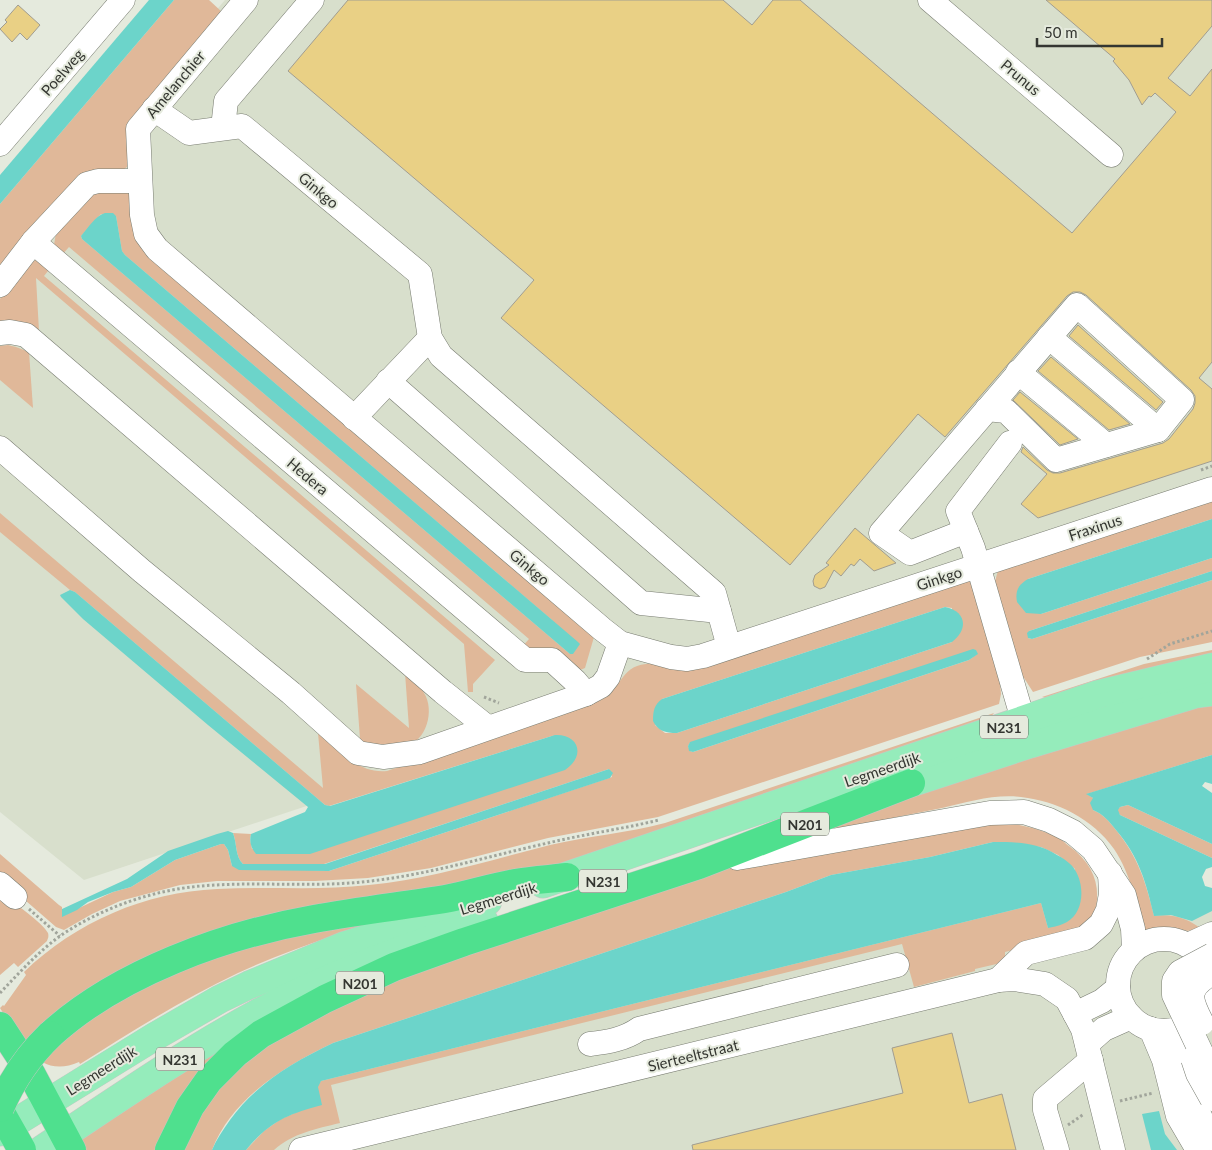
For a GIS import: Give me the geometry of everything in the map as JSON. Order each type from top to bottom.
[{"type":"highway","name":"N201","points":[[169,1150],[190,1107],[208,1080],[235,1054],[261,1034],[325,999],[394,967],[699,865],[911,783]]},
{"type":"highway","name":"N231","points":[[6,1125],[18,1072],[27,1059],[69,1018],[118,986],[182,958],[231,940],[312,919],[380,907],[445,899],[515,882],[567,876]]},
{"type":"highway","points":[[0,1026],[47,1103],[68,1142]]},
{"type":"main road","name":"Legmeerdijk","points":[[42,1150],[68,1142],[187,1054],[300,992],[355,969],[447,934],[872,792],[911,783],[1026,732],[1099,694],[1212,667]]},
{"type":"main road","name":"Legmeerdijk","points":[[6,1125],[47,1103],[220,999],[249,985],[356,942],[1026,732],[1195,694],[1212,692]]},
{"type":"street","name":"Poelweg","points":[[0,144],[123,0]]},
{"type":"street","name":"Amelanchier","points":[[140,181],[138,129],[246,0]]},
{"type":"street","points":[[223,128],[226,101],[312,0]]},
{"type":"street","name":"Prunus","points":[[930,0],[1111,155]]},
{"type":"street","name":"Ginkgo","points":[[154,109],[189,133],[242,126],[420,274],[430,338],[441,356],[714,593],[729,648]]},
{"type":"street","points":[[0,285],[33,242],[87,184],[98,181],[140,181]]},
{"type":"street","name":"Ginkgo","points":[[140,181],[142,215],[146,234],[157,249],[602,629],[620,642],[671,657],[688,659],[729,648],[978,565]]},
{"type":"street","name":"Hedera","points":[[33,242],[525,660],[552,660],[586,694]]},
{"type":"street","points":[[966,531],[910,553],[881,533],[1018,372],[1077,305],[1182,400],[1158,430],[1056,460],[1006,411],[987,409]]},
{"type":"street","points":[[0,333],[10,332],[26,335],[443,692],[487,727]]},
{"type":"street","points":[[1049,337],[1158,430]]},
{"type":"street","points":[[354,418],[430,338]]},
{"type":"street","points":[[1018,372],[1106,446]]},
{"type":"street","points":[[388,381],[641,603],[719,611]]},
{"type":"street","points":[[1010,443],[958,511],[978,565],[1026,732]]},
{"type":"street","points":[[0,448],[142,571],[291,693],[358,753],[383,758],[420,752],[487,727],[586,694],[600,686],[608,677],[620,642]]},
{"type":"street","name":"Fraxinus","points":[[978,565],[1212,489]]},
{"type":"street","points":[[699,865],[990,813],[1024,812],[1049,820],[1073,832],[1093,850],[1124,895],[1133,929],[1134,949]]},
{"type":"street","points":[[998,980],[1026,954],[1085,938],[1100,924],[1108,910],[1111,894],[1110,873]]},
{"type":"street","points":[[1188,945],[1212,934]]},
{"type":"street","points":[[1054,1140],[1045,1110],[1045,1099],[1089,1052],[1104,1029],[1141,1023],[1171,1031],[1182,1022],[1192,1022],[1210,1000],[1211,989],[1208,970],[1198,953],[1188,945],[1175,939],[1160,938],[1146,942],[1134,949],[1124,960],[1119,974],[1118,988],[1124,1009],[1141,1023],[1164,1060],[1178,1116],[1198,1150]]},
{"type":"street","points":[[1212,955],[1180,972],[1174,981],[1174,995],[1198,1074],[1212,1099]]},
{"type":"street","points":[[597,1078],[590,1052],[590,1044],[601,1034],[628,1028],[640,1029],[897,965]]},
{"type":"street","points":[[1211,1034],[1192,1003],[1192,991],[1200,980],[1212,973]]},
{"type":"street","name":"Sierteeltstraat","points":[[301,1150],[998,980],[1014,979],[1045,984],[1067,999],[1083,1029],[1113,1150]]},
{"type":"street","points":[[1075,1014],[1102,1001],[1118,988]]},
{"type":"street","points":[[1182,1022],[1179,1044],[1191,1096],[1202,1122],[1212,1138]]},
{"type":"street","points":[[1182,1022],[1212,1072]]},
{"type":"street","points":[[1183,1064],[1202,1034],[1211,1034]]},
{"type":"path","points":[[1194,472],[1212,466]]},
{"type":"path","points":[[1146,660],[1170,644],[1212,630]]},
{"type":"path","points":[[0,993],[21,970],[60,936],[93,917],[125,903],[176,889],[219,885],[319,885],[370,882],[418,874],[549,842],[660,820]]},
{"type":"path","points":[[8,891],[60,936]]},
{"type":"path","points":[[1054,1140],[1068,1124],[1102,1105],[1170,1090]]},
{"type":"shaded area","points":[[174,0],[209,0],[222,12],[132,118],[128,166],[0,272],[0,204]]},
{"type":"shaded area","points":[[225,0],[1212,0],[1212,505],[84,880],[0,812],[0,263]]},
{"type":"shaded area","points":[[93,192],[126,192],[130,195],[135,234],[137,241],[146,253],[594,637],[585,668],[575,672],[521,648],[529,639],[69,247],[61,256],[54,245],[56,233]],"holes":[[[101,214],[116,216],[122,251],[125,255],[552,620],[570,654],[82,239],[81,236]]]},
{"type":"shaded area","points":[[36,260],[52,266],[44,276],[495,660],[473,684],[473,692],[468,692],[464,644],[36,278],[39,331],[22,322],[0,321],[0,299],[30,263]]},
{"type":"shaded area","points":[[8,345],[29,352],[33,408],[0,380],[0,346]]},
{"type":"shaded area","points":[[1212,499],[1212,519],[1028,579],[1041,614],[1212,558],[1212,571],[1029,631],[1028,638],[1032,639],[1212,580],[1212,642],[1140,657],[1033,692],[1024,678],[1022,678],[995,581],[998,571]]},
{"type":"shaded area","points":[[0,513],[323,788],[318,733],[349,760],[358,765],[367,769],[387,771],[601,700],[615,688],[629,670],[636,666],[657,664],[966,580],[973,583],[1000,683],[1001,694],[999,704],[658,817],[548,838],[431,868],[368,878],[315,881],[217,881],[180,885],[120,901],[64,930],[56,927],[0,876],[0,854],[62,907],[62,916],[113,892],[131,887],[175,860],[221,844],[224,844],[228,850],[232,866],[329,871],[612,777],[609,769],[324,864],[243,864],[237,854],[233,833],[251,834],[252,849],[555,735],[329,806],[325,805],[75,592],[70,590],[0,532]],"holes":[[[945,607],[952,608],[952,642],[677,733],[665,733],[655,725],[662,699]],[[977,654],[969,660],[693,752],[690,751],[688,746],[690,743]]]},
{"type":"shaded area","points":[[1212,650],[1212,658],[1049,699],[1042,697],[1144,664]]},
{"type":"shaded area","points":[[405,673],[416,682],[427,700],[429,716],[423,732],[412,744],[404,747],[374,746],[366,743],[360,739],[356,684],[409,728]]},
{"type":"shaded area","points":[[1212,702],[1212,755],[1087,794],[1093,798],[1093,810],[1108,821],[1124,840],[1136,860],[1148,892],[1154,916],[1168,915],[1180,918],[1203,930],[1166,931],[1146,935],[1125,869],[1114,849],[1105,838],[1085,820],[1073,813],[1061,807],[1034,799],[1011,796],[981,799],[786,842],[867,804]]},
{"type":"shaded area","points":[[994,713],[990,718],[551,868],[256,928],[73,1026],[211,953],[412,910],[346,931],[238,973],[177,1005],[80,1064],[79,1062],[64,1066],[52,1066],[41,1061],[22,1043],[0,1008],[4,1006],[26,975],[24,972],[44,954],[66,938],[89,925],[138,903],[190,891],[350,887],[437,874],[550,845],[665,823]]},
{"type":"shaded area","points":[[1128,805],[1212,844],[1212,858],[1120,815],[1117,810]]},
{"type":"shaded area","points":[[1005,822],[1034,828],[1055,836],[1086,862],[1095,880],[1097,890],[1097,901],[1092,923],[1050,941],[1005,952],[1005,962],[914,987],[902,944],[331,1085],[340,1123],[289,1139],[274,1150],[246,1150],[264,1131],[281,1119],[297,1112],[321,1081],[1041,903],[1048,928],[1075,869],[1058,855],[1041,847],[993,842],[930,857],[831,875],[786,892],[333,1043],[279,1073],[246,1099],[221,1131],[212,1150],[176,1150],[225,1071],[373,979],[711,872],[785,853]]},
{"type":"shaded area","points":[[0,894],[34,918],[45,929],[48,936],[47,941],[18,967],[14,963],[0,975]]},
{"type":"shaded area","points":[[1212,894],[1212,1150],[232,1150],[306,1071],[1061,898],[1135,901]]},
{"type":"shaded area","points":[[240,1034],[169,1137],[155,1150],[83,1150],[79,1142],[86,1134]]},
{"type":"water","points":[[149,0],[174,0],[0,204],[0,175]]},
{"type":"water","points":[[105,213],[113,213],[116,216],[122,251],[125,255],[578,642],[580,644],[573,654],[570,654],[82,239],[81,236],[92,223]]},
{"type":"water","points":[[1212,519],[1212,558],[1041,614],[1026,613],[1017,602],[1016,595],[1018,589],[1028,579]]},
{"type":"water","points":[[1212,571],[1212,580],[1032,639],[1028,638],[1027,633],[1029,631]]},
{"type":"water","points":[[70,590],[75,592],[325,805],[330,806],[555,735],[570,738],[574,742],[577,747],[576,758],[565,770],[310,854],[256,854],[251,845],[251,834],[305,812],[308,807],[83,619],[60,595]]},
{"type":"water","points":[[945,607],[957,612],[963,621],[961,632],[952,642],[677,733],[662,731],[653,721],[654,708],[662,699]]},
{"type":"water","points":[[973,649],[978,654],[969,660],[693,752],[689,751],[688,746],[690,742]]},
{"type":"water","points":[[1212,755],[1212,784],[1205,782],[1202,786],[1212,793],[1212,844],[1128,805],[1120,807],[1118,810],[1120,815],[1212,858],[1212,867],[1206,869],[1202,877],[1205,886],[1212,888],[1212,911],[1192,921],[1171,915],[1154,916],[1145,881],[1131,850],[1108,821],[1093,810],[1090,803],[1093,798],[1086,794]]},
{"type":"water","points":[[609,769],[613,773],[610,778],[329,871],[239,870],[232,866],[228,850],[224,844],[221,844],[175,860],[131,887],[88,902],[62,917],[62,909],[127,879],[168,851],[228,831],[233,833],[237,854],[243,864],[325,864]]},
{"type":"water","points":[[993,842],[1018,843],[1042,847],[1070,863],[1078,876],[1081,891],[1080,905],[1073,918],[1063,924],[1048,928],[1041,903],[321,1081],[318,1087],[322,1105],[280,1120],[263,1132],[246,1150],[212,1150],[230,1120],[251,1095],[290,1066],[333,1043],[786,892],[831,875],[930,857]]},
{"type":"water","points":[[1159,1111],[1165,1134],[1177,1150],[1151,1150],[1142,1114]]},
{"type":"building","points":[[348,0],[723,0],[752,25],[773,0],[800,0],[1072,233],[1176,112],[1155,93],[1151,97],[1149,96],[1142,105],[1129,80],[1113,61],[1115,59],[1046,0],[1212,0],[1212,26],[1168,78],[1190,96],[1212,69],[1212,362],[1199,378],[1212,389],[1212,461],[1038,518],[1021,504],[1047,474],[1021,452],[1023,447],[1047,470],[1053,473],[1060,473],[1163,443],[1169,439],[1193,409],[1195,403],[1195,396],[1191,390],[1086,295],[1080,292],[1073,292],[1067,296],[945,437],[918,414],[790,565],[501,318],[534,280],[288,71]]},
{"type":"building","points":[[18,5],[40,25],[27,40],[20,33],[12,42],[0,29]]},
{"type":"building","points":[[1078,325],[1163,402],[1156,410],[1069,336]]},
{"type":"building","points":[[1051,357],[1130,424],[1109,430],[1038,371]]},
{"type":"building","points":[[1020,392],[1078,439],[1060,445],[1013,400]]},
{"type":"building","points":[[855,528],[896,563],[874,571],[860,559],[854,566],[851,564],[841,576],[834,570],[825,587],[820,589],[814,586],[815,575],[829,565],[826,563]]},
{"type":"building","points":[[952,1033],[969,1103],[1002,1094],[1016,1150],[693,1150],[692,1145],[903,1093],[892,1048]]}]
